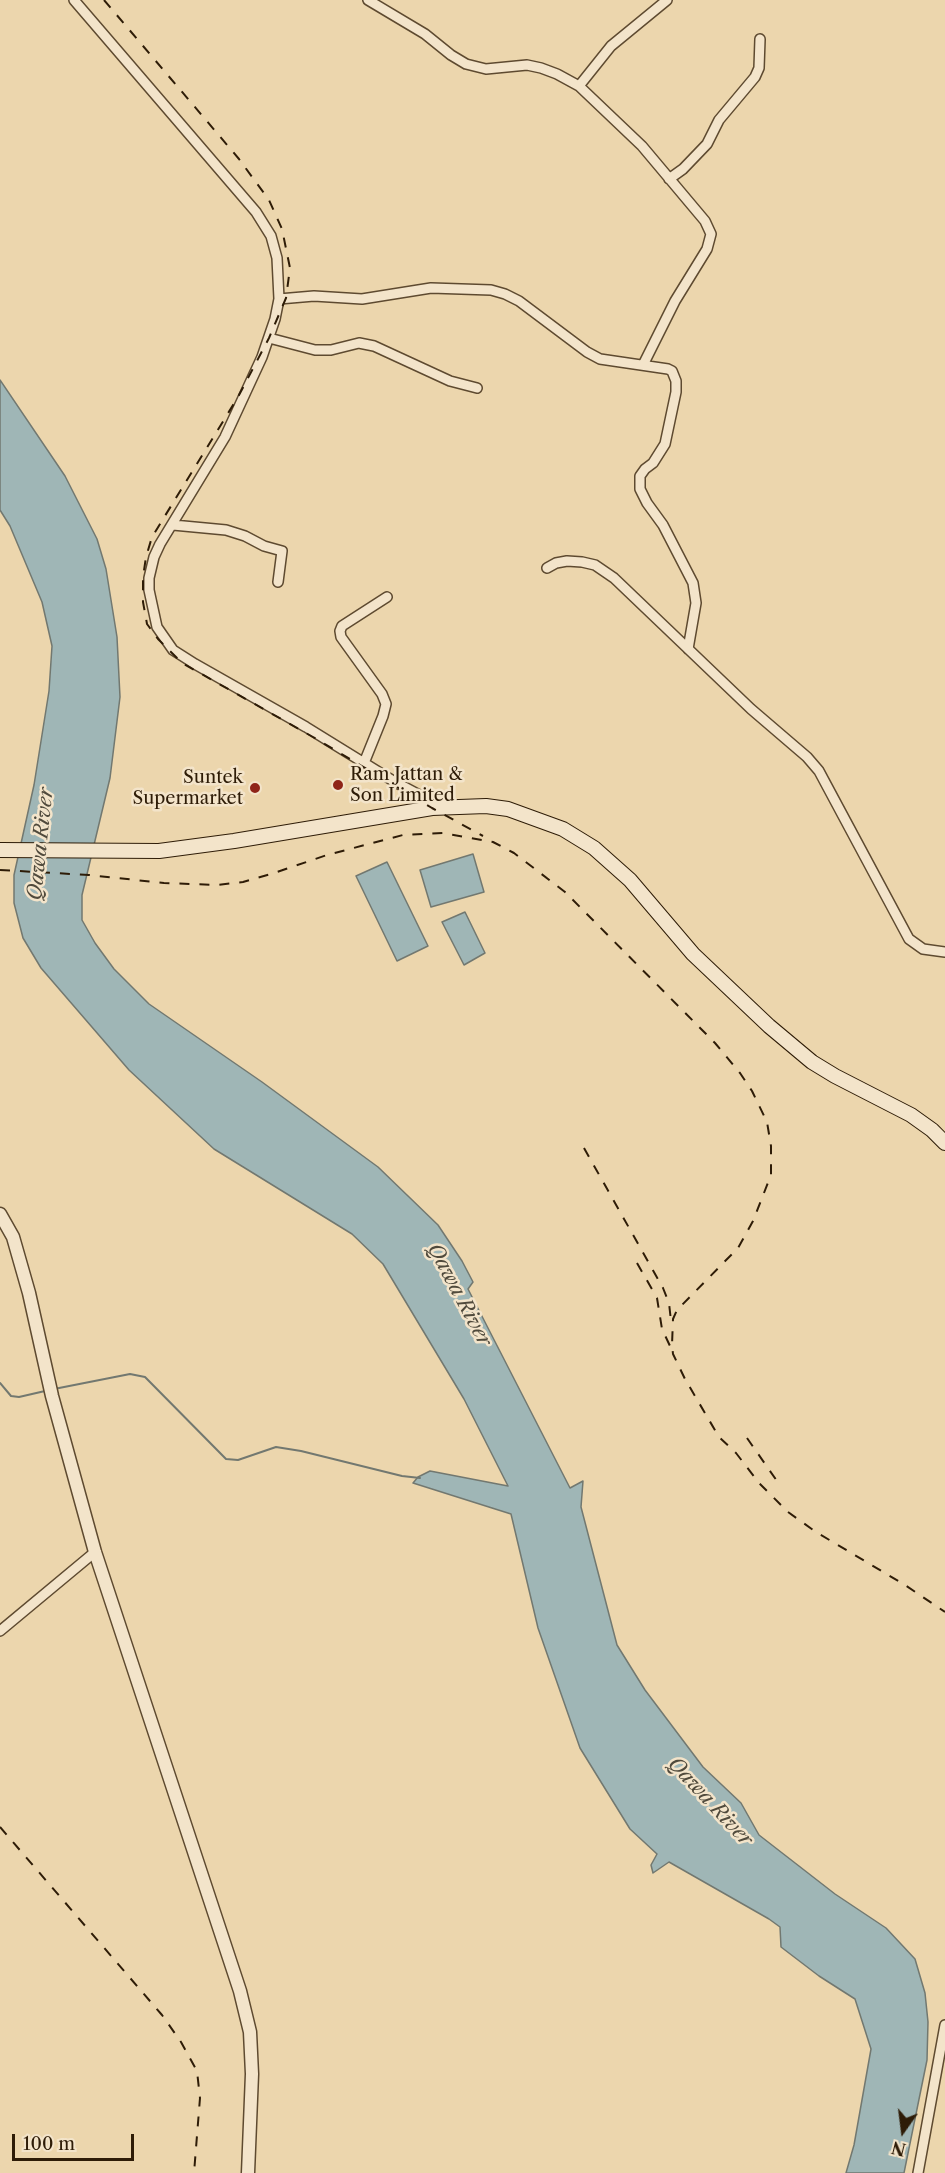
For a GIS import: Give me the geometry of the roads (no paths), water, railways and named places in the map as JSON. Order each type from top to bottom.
[{"type":"main road","points":[[3,850],[159,851],[442,807],[486,806],[508,809],[563,829],[615,864],[705,966],[777,1033],[820,1066],[911,1115],[945,1143]]},
{"type":"street","points":[[74,0],[256,212],[271,236],[277,258],[279,299],[269,338],[249,388],[225,437],[160,544],[149,578],[150,602],[156,627],[173,650],[195,664],[442,807]]},
{"type":"street","points":[[368,0],[425,33],[451,55],[466,64],[486,69],[514,66],[541,68],[579,86],[642,146],[705,221],[711,234],[707,249],[675,302],[643,365]]},
{"type":"street","points":[[579,86],[611,46],[667,0]]},
{"type":"street","points":[[669,179],[683,169],[707,144],[719,120],[755,77],[759,68],[760,39]]},
{"type":"street","points":[[279,299],[314,296],[362,299],[431,288],[491,291],[505,294],[519,301],[587,352],[613,362],[669,369],[676,381],[665,444],[653,463],[640,477],[640,489],[663,525],[693,583],[696,603],[688,649]]},
{"type":"street","points":[[269,338],[315,350],[331,350],[359,343],[374,346],[450,381],[477,388]]},
{"type":"street","points":[[173,525],[226,530],[264,546],[282,550],[278,582]]},
{"type":"street","points":[[548,568],[567,561],[595,565],[614,578],[751,710],[807,757],[819,771],[902,929],[916,946],[945,952]]},
{"type":"street","points":[[364,763],[386,704],[382,694],[341,638],[339,630],[387,597]]},
{"type":"street","points":[[0,1214],[13,1237],[29,1293],[52,1396],[95,1552],[243,2001],[250,2032],[252,2074],[249,2173]]},
{"type":"street","points":[[0,1631],[95,1552]]},
{"type":"street","points":[[918,2173],[945,2025]]},
{"type":"water","name":"Qawa River","points":[[0,380],[65,476],[97,539],[106,569],[117,637],[120,697],[110,778],[82,895],[82,920],[114,969],[149,1004],[262,1082],[378,1167],[438,1225],[462,1261],[473,1282],[468,1289],[570,1488],[583,1481],[581,1507],[617,1645],[645,1690],[703,1767],[741,1803],[759,1835],[835,1894],[886,1928],[915,1959],[925,1993],[928,2022],[927,2060],[904,2173],[846,2173],[854,2145],[871,2049],[855,1999],[819,1976],[781,1947],[780,1927],[769,1919],[669,1862],[653,1873],[651,1865],[657,1854],[630,1829],[580,1748],[538,1628],[511,1514],[413,1483],[418,1477],[430,1471],[508,1486],[464,1399],[383,1264],[352,1234],[214,1149],[129,1070],[41,968],[23,938],[14,903],[14,875],[34,785],[49,691],[52,646],[42,602],[10,526],[0,510]]},
{"type":"water","points":[[473,854],[484,892],[431,907],[420,870]]},
{"type":"water","points":[[387,862],[428,946],[397,961],[356,876]]},
{"type":"water","points":[[465,912],[485,953],[464,965],[442,922]]},
{"type":"waterway","points":[[54,1389],[130,1374],[145,1377],[226,1459],[238,1460],[276,1447],[402,1476],[420,1478]]},
{"type":"waterway","points":[[0,1383],[11,1396],[19,1397],[45,1391]]},
{"type":"railway","points":[[104,0],[239,159],[269,200],[282,229],[290,268],[286,298],[269,338],[238,397],[152,537],[143,577],[143,602],[147,624],[158,639],[182,663],[483,836]]},
{"type":"railway","points":[[0,870],[217,885],[243,882],[327,855],[403,835],[443,833],[493,842],[514,853],[565,892],[715,1043],[752,1091],[767,1122],[771,1146],[771,1175],[753,1221],[738,1248],[677,1310],[673,1319],[673,1354],[685,1379],[719,1437],[788,1512],[816,1532],[905,1585],[945,1612]]},
{"type":"railway","points":[[584,1148],[663,1288],[669,1303],[671,1321]]},
{"type":"railway","points":[[637,1263],[657,1298],[662,1329],[670,1346]]},
{"type":"railway","points":[[747,1438],[777,1481]]},
{"type":"railway","points":[[0,1827],[162,2015],[181,2042],[197,2071],[200,2098],[194,2173]]},
{"type":"place","name":"Ram Jattan & Son Limited","points":[[338,785]]},
{"type":"place","name":"Suntek Supermarket","points":[[255,788]]}]
